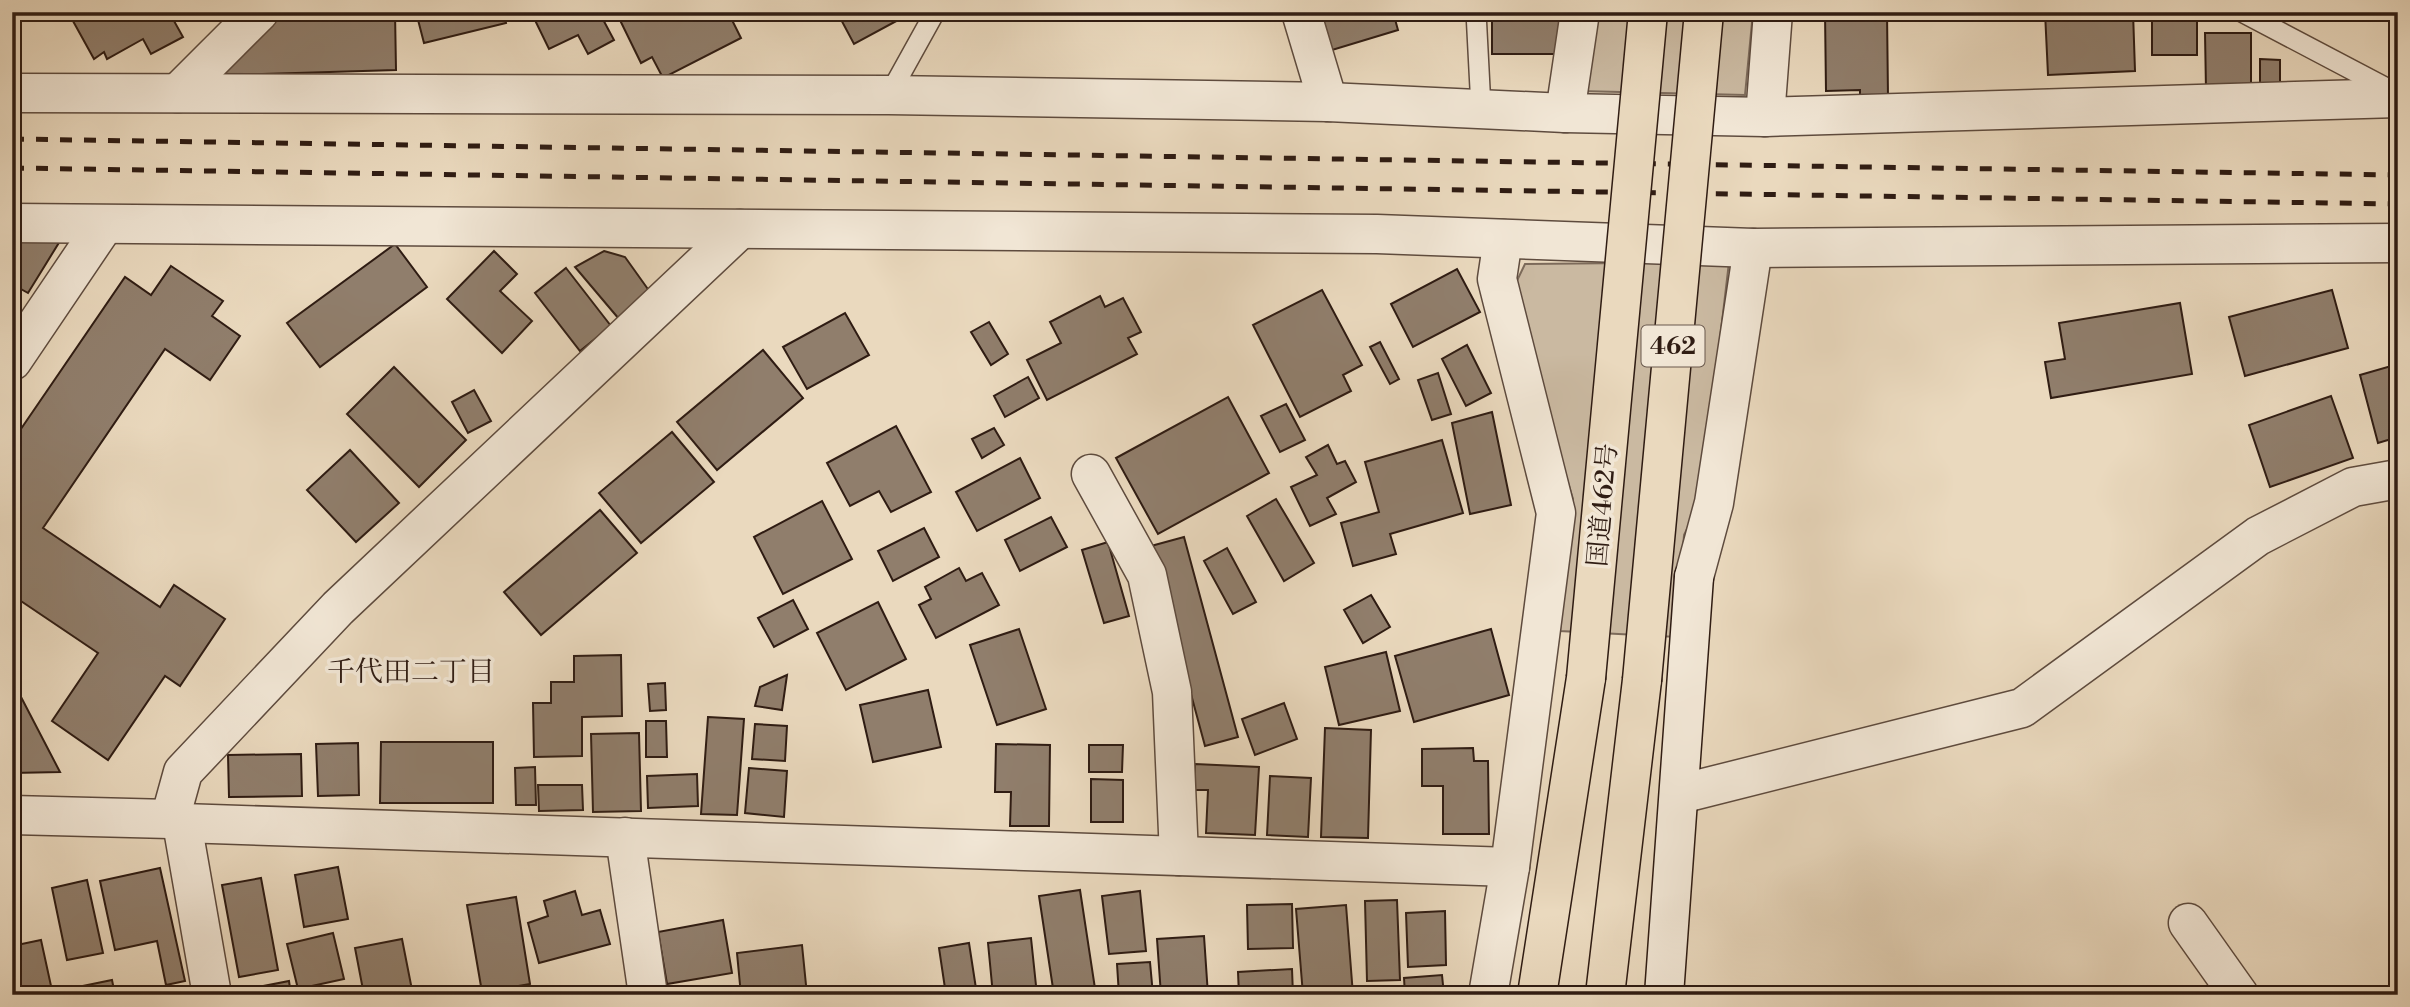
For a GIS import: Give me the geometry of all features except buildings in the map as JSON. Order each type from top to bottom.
[{"type":"highway","name":"国道462号","points":[[1537,995],[1586,678],[1648,12]]},
{"type":"highway","name":"462","points":[[1605,995],[1642,680],[1704,12]]},
{"type":"street","points":[[178,93],[259,12]]},
{"type":"street","points":[[1301,12],[1328,102]]},
{"type":"street","points":[[1565,113],[1580,12]]},
{"type":"street","points":[[1765,117],[1773,12]]},
{"type":"street","points":[[12,93],[889,95],[1328,102],[1565,113],[1765,117],[2398,96]]},
{"type":"street","points":[[12,223],[1377,234],[1753,248],[2398,243]]},
{"type":"street","points":[[12,361],[104,225]]},
{"type":"street","points":[[212,995],[176,821],[183,772],[338,608],[740,229]]},
{"type":"street","points":[[1488,995],[1510,867],[1556,513],[1497,279],[1503,239]]},
{"type":"street","points":[[1664,995],[1694,577],[1714,503],[1753,248]]},
{"type":"street","points":[[1091,474],[1147,576],[1172,692],[1179,856]]},
{"type":"street","points":[[1680,794],[2022,708],[2258,536],[2353,487],[2398,479]]},
{"type":"street","points":[[12,815],[1510,867]]},
{"type":"street","points":[[625,837],[648,995]]},
{"type":"street","points":[[2188,923],[2239,995]]},
{"type":"lane","points":[[889,95],[935,12]]},
{"type":"lane","points":[[1476,12],[1481,108]]},
{"type":"lane","points":[[2242,12],[2398,96]]},
{"type":"shaded area","points":[[1590,12],[1753,12],[1745,95],[1579,91]]},
{"type":"shaded area","points":[[1729,262],[1701,501],[1684,535],[1677,637],[1560,631],[1573,499],[1511,293],[1525,264]]},
{"type":"railway","points":[[12,139],[2398,175]]},
{"type":"railway","points":[[12,168],[2398,204]]},
{"type":"district","name":"千代田二丁目","points":[[411,671]]}]
